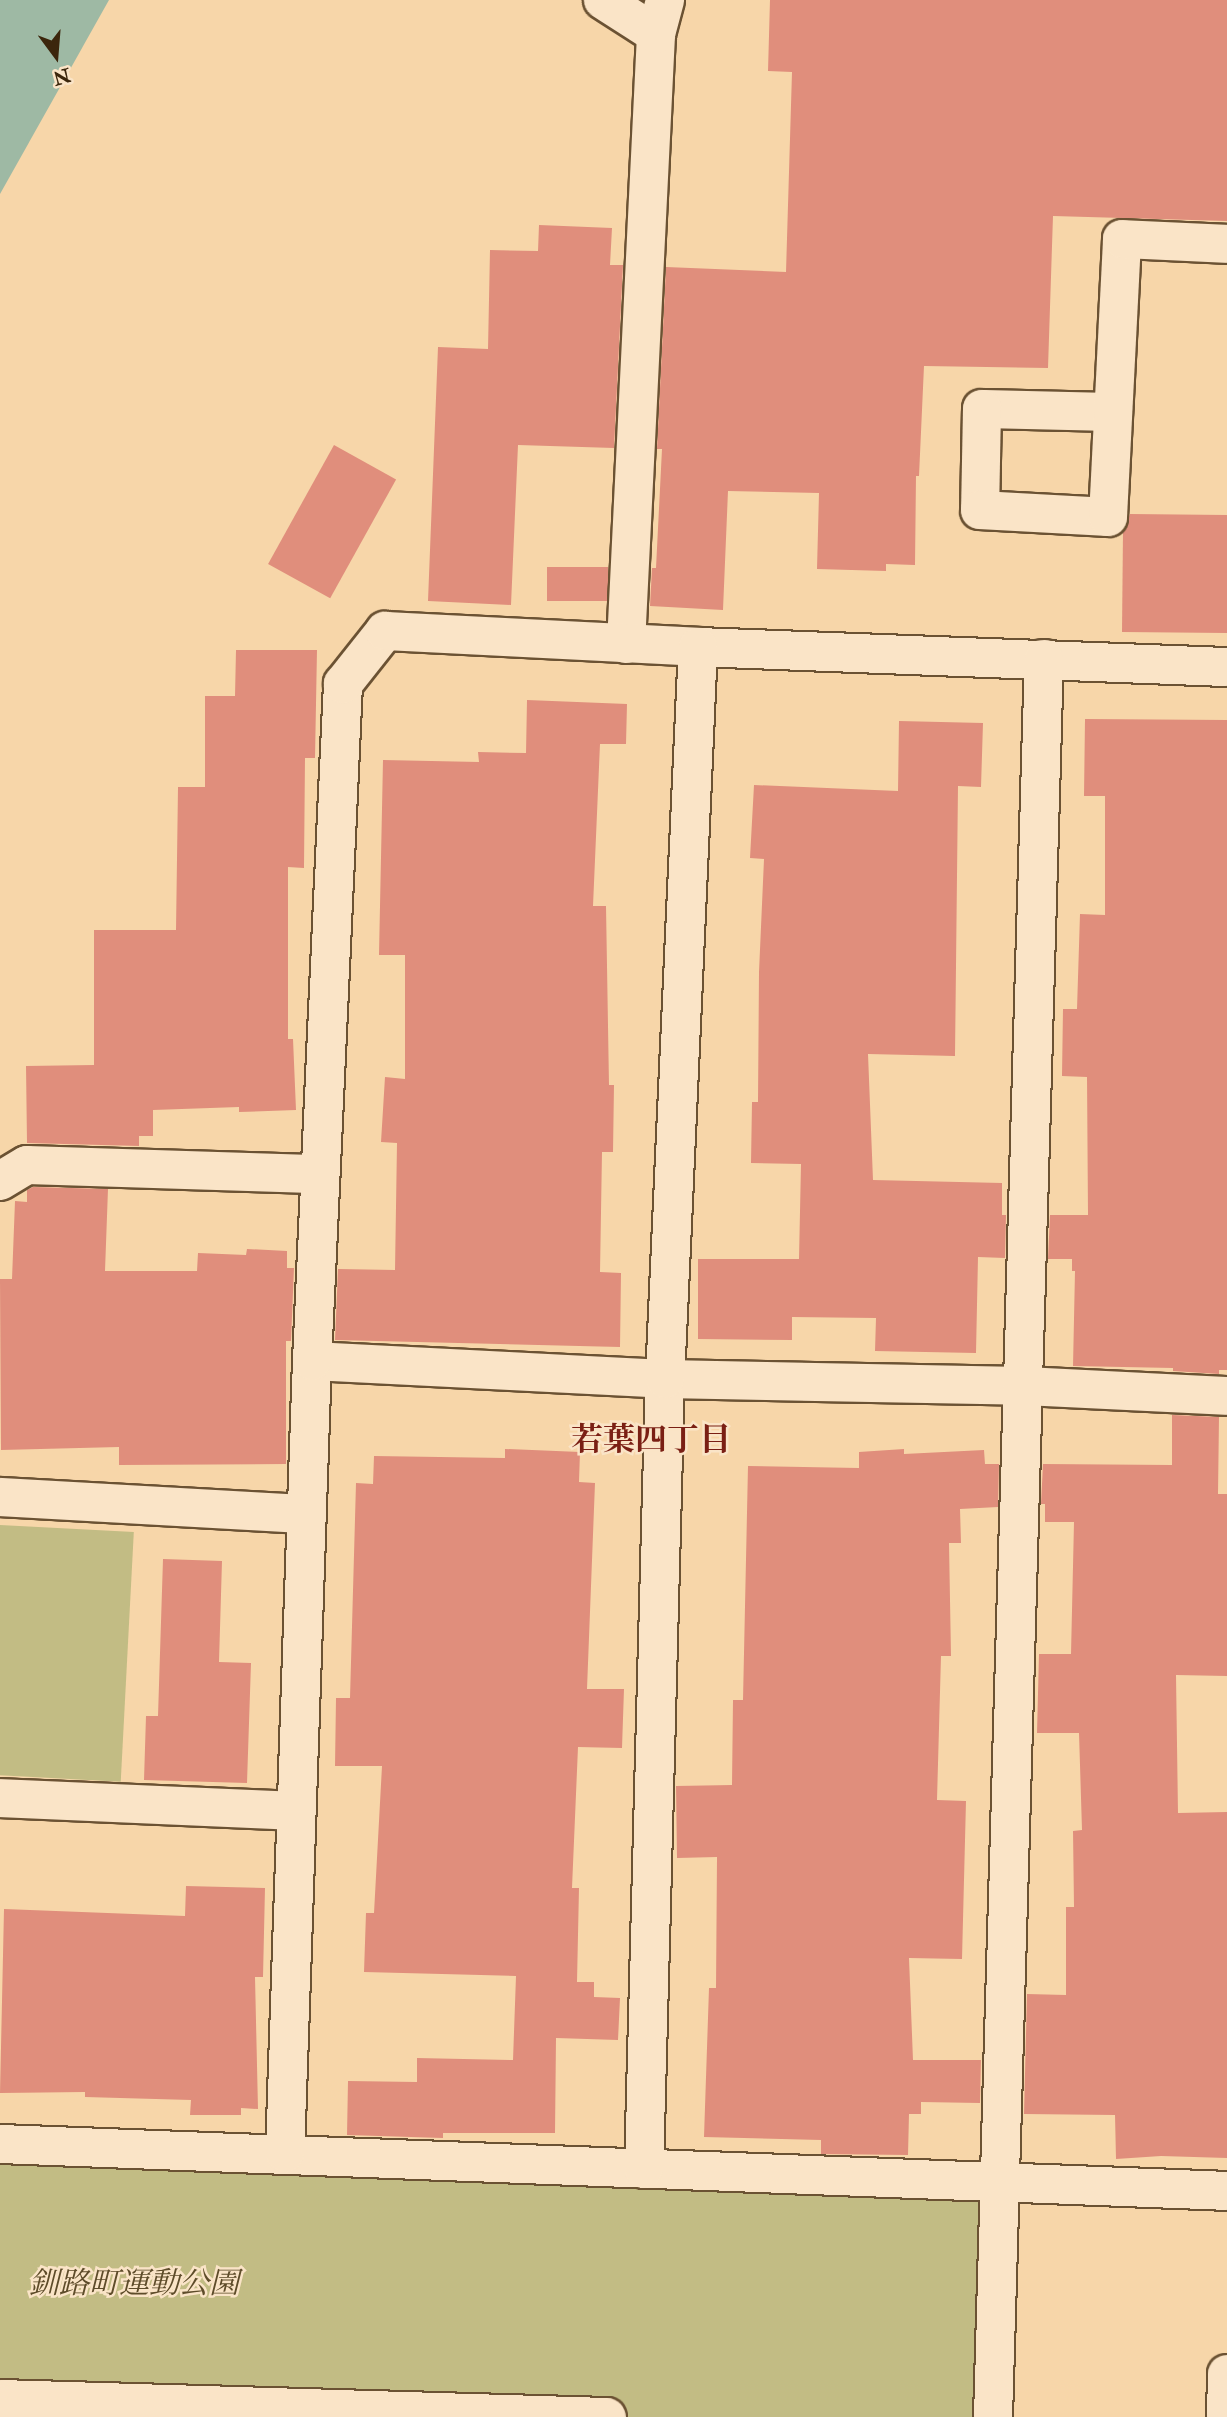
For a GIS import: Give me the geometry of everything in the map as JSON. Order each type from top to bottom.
[{"type":"street","points":[[603,0],[660,17],[626,644]]},
{"type":"street","points":[[1113,412],[1122,239],[1227,244]]},
{"type":"street","points":[[285,2153],[312,1361],[343,684],[385,631],[698,648],[1227,667]]},
{"type":"street","points":[[644,2169],[665,1379],[698,648]]},
{"type":"street","points":[[993,2417],[1002,2182],[1044,659]]},
{"type":"street","points":[[0,1181],[27,1165],[320,1174]]},
{"type":"street","points":[[312,1361],[665,1379],[1023,1386],[1227,1396]]},
{"type":"street","points":[[0,1497],[307,1514]]},
{"type":"street","points":[[0,1798],[296,1811]]},
{"type":"street","points":[[0,2144],[1227,2191]]},
{"type":"street","points":[[1226,2417],[1227,2374]]},
{"type":"street","points":[[0,2399],[607,2417]]},
{"type":"green space","points":[[0,1525],[134,1532],[121,1782],[0,1775]]},
{"type":"green space","name":"釧路町運動公園","points":[[0,2145],[1002,2182],[993,2417],[0,2417]]},
{"type":"shaded area","points":[[0,0],[109,0],[0,194]]},
{"type":"building","points":[[770,0],[1227,0],[1227,221],[1053,216],[1048,368],[924,366],[919,476],[916,476],[915,565],[886,564],[886,571],[817,569],[819,493],[728,491],[723,610],[650,606],[652,568],[656,568],[662,449],[657,449],[666,267],[786,272],[792,72],[768,71]]},
{"type":"building","points":[[539,225],[612,228],[610,265],[623,265],[614,448],[518,445],[511,605],[428,601],[438,347],[488,349],[490,250],[538,251]]},
{"type":"building","points":[[334,445],[396,479],[330,598],[268,564]]},
{"type":"building","points":[[1130,514],[1227,515],[1227,633],[1122,632],[1123,532]]},
{"type":"building","points":[[547,567],[608,567],[608,601],[547,601]]},
{"type":"building","points":[[236,650],[317,650],[315,758],[305,758],[304,868],[288,867],[288,1039],[293,1039],[296,1110],[239,1112],[239,1107],[153,1110],[153,1136],[139,1136],[139,1146],[27,1143],[26,1066],[94,1065],[94,930],[176,930],[178,787],[205,787],[205,696],[235,696]]},
{"type":"building","points":[[527,700],[627,704],[626,744],[600,744],[593,906],[606,906],[609,1085],[614,1085],[613,1152],[602,1152],[600,1272],[621,1273],[620,1347],[335,1340],[338,1269],[395,1270],[397,1143],[381,1142],[385,1077],[405,1079],[405,955],[379,955],[383,760],[479,762],[478,752],[526,753]]},
{"type":"building","points":[[1085,719],[1227,720],[1227,1370],[1219,1370],[1219,1374],[1173,1371],[1173,1368],[1073,1366],[1075,1271],[1072,1271],[1072,1259],[1048,1259],[1050,1215],[1088,1215],[1087,1077],[1062,1076],[1063,1009],[1077,1009],[1080,914],[1105,915],[1105,796],[1084,796]]},
{"type":"building","points":[[899,721],[983,723],[981,787],[958,786],[955,1056],[868,1054],[873,1180],[1002,1183],[1002,1215],[1006,1215],[1005,1258],[978,1257],[976,1353],[875,1351],[876,1318],[792,1317],[792,1340],[698,1339],[698,1259],[799,1259],[801,1164],[751,1163],[752,1102],[758,1102],[759,972],[764,859],[750,858],[754,785],[898,791]]},
{"type":"building","points":[[33,1187],[108,1189],[105,1271],[197,1271],[198,1253],[246,1255],[247,1249],[287,1251],[287,1268],[294,1268],[291,1341],[286,1341],[286,1464],[119,1465],[119,1447],[1,1450],[0,1279],[12,1279],[15,1201],[27,1202],[27,1190]]},
{"type":"building","points":[[1172,1415],[1219,1417],[1218,1494],[1227,1494],[1227,1676],[1176,1675],[1178,1813],[1227,1812],[1227,2158],[1161,2156],[1116,2159],[1115,2115],[1024,2114],[1027,1994],[1066,1995],[1066,1907],[1074,1907],[1073,1831],[1082,1830],[1079,1733],[1037,1733],[1039,1654],[1071,1654],[1074,1522],[1045,1522],[1045,1504],[1041,1504],[1043,1464],[1172,1465]]},
{"type":"building","points":[[505,1449],[580,1452],[579,1482],[595,1483],[587,1689],[624,1689],[622,1748],[578,1747],[572,1888],[579,1888],[577,1982],[594,1982],[594,1997],[620,1998],[618,2040],[556,2038],[555,2133],[443,2133],[443,2138],[347,2135],[348,2081],[417,2082],[417,2058],[513,2060],[516,1976],[364,1972],[366,1913],[374,1913],[382,1766],[335,1766],[336,1698],[350,1698],[356,1483],[373,1484],[374,1456],[505,1458]]},
{"type":"building","points":[[904,1449],[904,1454],[984,1450],[985,1464],[999,1464],[998,1507],[960,1509],[961,1543],[949,1543],[951,1656],[941,1656],[937,1800],[966,1801],[962,1959],[909,1958],[913,2060],[981,2060],[980,2103],[921,2102],[921,2114],[909,2114],[908,2155],[821,2154],[821,2140],[704,2137],[709,1988],[716,1988],[717,1857],[677,1858],[676,1786],[732,1785],[733,1700],[743,1700],[748,1466],[859,1468],[859,1452]]},
{"type":"building","points":[[163,1559],[222,1561],[219,1662],[251,1663],[247,1783],[144,1780],[146,1716],[158,1716]]},
{"type":"building","points":[[186,1886],[265,1888],[263,1977],[255,1977],[258,2109],[241,2108],[241,2115],[190,2115],[191,2100],[85,2097],[85,2092],[0,2093],[4,1909],[185,1916]]},
{"type":"district","name":"若葉四丁目","points":[[651,1440]]}]
